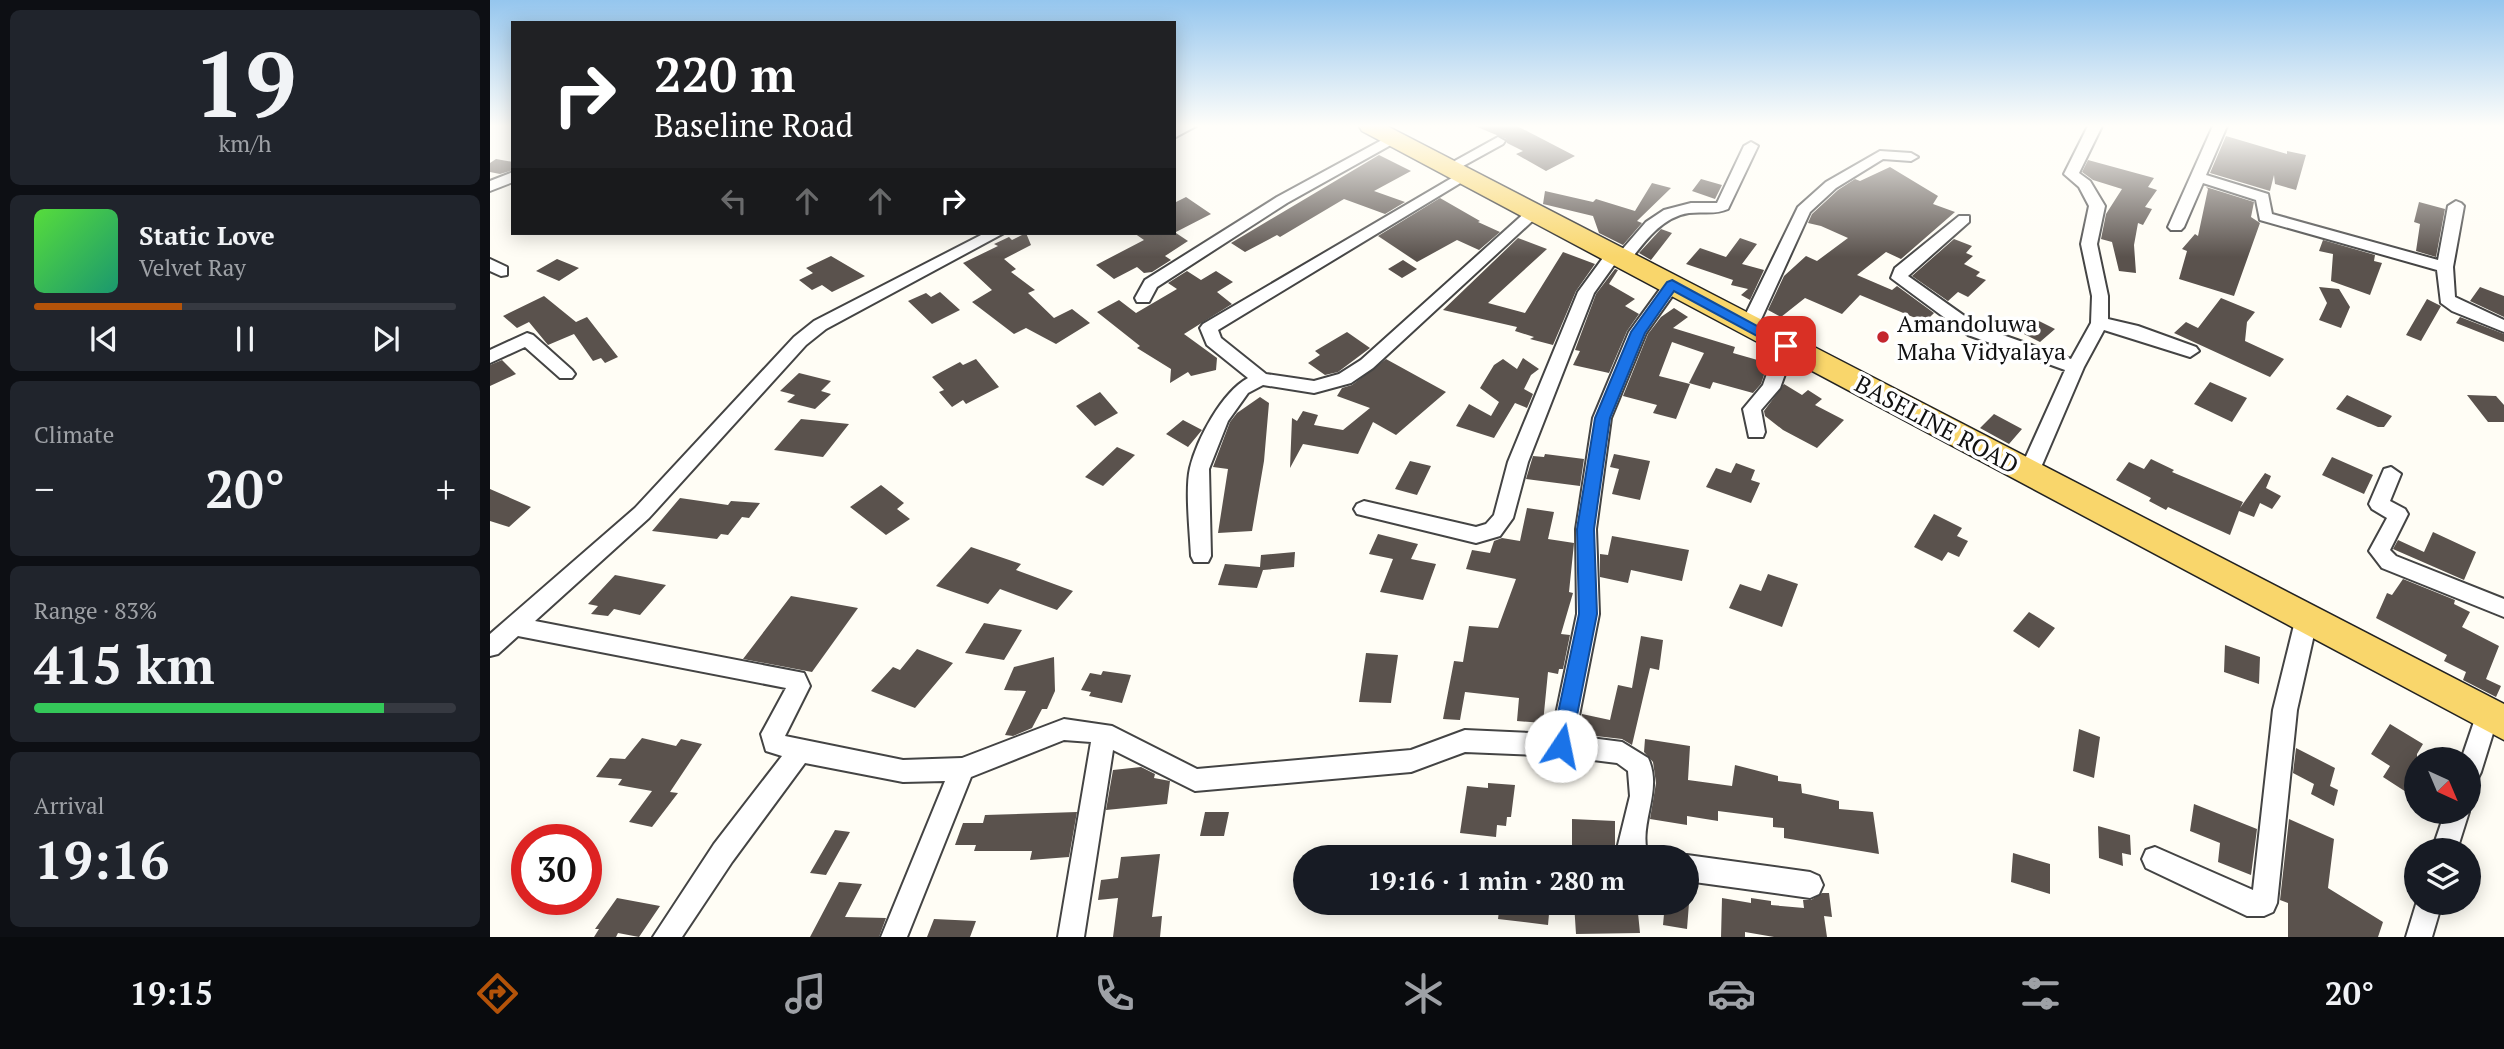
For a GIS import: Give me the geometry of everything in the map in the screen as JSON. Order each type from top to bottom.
[{"type":"main road","name":"BASELINE ROAD","points":[[1451,170],[2496,719]]},
{"type":"street","points":[[1143,298],[1152,284],[1329,170]]},
{"type":"street","points":[[1458,170],[1209,328],[1213,341],[1261,379],[1314,387],[1345,379],[1367,364],[1533,212]]},
{"type":"street","points":[[1364,509],[1476,535],[1493,530],[1503,518],[1518,462],[1586,292],[1644,229],[1668,215],[1691,208],[1716,210],[1723,206],[1740,170]]},
{"type":"street","points":[[1748,326],[1803,210],[1831,185],[1856,170]]},
{"type":"street","points":[[2029,472],[2076,367],[2099,323],[2100,296],[2089,244],[2097,206],[2085,184],[2071,174],[2073,170]]},
{"type":"street","points":[[2176,226],[2201,170]]},
{"type":"street","points":[[490,187],[511,177]]},
{"type":"street","points":[[2198,177],[2263,197],[2265,217],[2445,267]]},
{"type":"street","points":[[2456,206],[2445,267],[2447,299],[2458,307],[2504,326]]},
{"type":"street","points":[[1964,219],[1901,272],[1899,278],[1974,331],[2076,367]]},
{"type":"street","points":[[490,647],[642,513],[800,341],[820,325],[992,235]]},
{"type":"street","points":[[1561,746],[1588,614],[1586,529],[1602,418],[1638,332],[1672,285]]},
{"type":"street","points":[[2099,323],[2132,330],[2190,351]]},
{"type":"street","points":[[490,357],[527,339],[566,374]]},
{"type":"street","points":[[1756,432],[1752,409],[1771,388],[1786,346]]},
{"type":"street","points":[[1201,556],[1199,469],[1220,419],[1242,389],[1261,379]]},
{"type":"street","points":[[2391,474],[2379,504],[2398,514],[2397,521],[2379,551],[2389,562],[2504,608]]},
{"type":"street","points":[[2155,859],[2247,903],[2264,903],[2285,710],[2306,621]]},
{"type":"street","points":[[514,626],[796,680],[799,687],[773,734],[774,743],[800,751],[903,771],[962,769],[1064,729],[1104,733],[1195,780],[1411,761],[1465,741],[1561,746],[1622,753],[1640,766],[1642,796],[1631,845]]},
{"type":"street","points":[[2482,747],[2496,719]]},
{"type":"street","points":[[1071,937],[1104,733]]},
{"type":"street","points":[[666,937],[723,853],[800,751]]},
{"type":"street","points":[[894,937],[962,769]]},
{"type":"street","points":[[1699,870],[1810,886]]},
{"type":"street","points":[[2419,937],[2425,915]]},
{"type":"building","points":[[490,170],[511,170],[500,174]]},
{"type":"building","points":[[1354,170],[1411,171],[1374,191],[1405,202],[1385,214],[1344,199],[1280,237],[1277,235],[1245,252],[1231,243]]},
{"type":"building","points":[[1884,170],[1895,170],[1938,196],[1933,204],[1955,212],[1901,259],[1886,252],[1857,275],[1892,290],[1897,286],[1934,313],[1925,322],[1860,295],[1842,314],[1805,298],[1781,317],[1768,310],[1784,276],[1806,256],[1817,261],[1848,238],[1808,223],[1812,214],[1838,190],[1855,179],[1860,181]]},
{"type":"building","points":[[2083,170],[2124,170],[2154,178],[2148,187],[2157,190],[2145,207],[2152,209],[2143,225],[2138,223],[2134,245],[2136,273],[2119,271],[2112,242],[2101,239],[2106,214],[2122,189],[2093,180],[2082,172]]},
{"type":"building","points":[[2211,170],[2302,170],[2296,190],[2275,184],[2274,175],[2270,191],[2210,173]]},
{"type":"building","points":[[1701,179],[1722,185],[1715,199],[1692,191]]},
{"type":"building","points":[[1652,183],[1671,188],[1637,221],[1642,223],[1623,245],[1599,233],[1593,216],[1543,204],[1545,191],[1593,202],[1596,199],[1635,211]]},
{"type":"building","points":[[2206,187],[2254,202],[2251,217],[2260,223],[2234,296],[2179,279],[2187,251],[2182,249],[2195,234],[2198,236],[2208,189]]},
{"type":"building","points":[[1186,197],[1211,214],[1176,232],[1176,202]]},
{"type":"building","points":[[1440,198],[1480,221],[1478,222],[1500,232],[1479,250],[1457,240],[1417,262],[1378,236]]},
{"type":"building","points":[[2419,202],[2445,209],[2436,257],[2416,251],[2420,224],[2414,222]]},
{"type":"building","points":[[1661,229],[1672,233],[1651,260],[1639,253]]},
{"type":"building","points":[[1176,233],[1188,241],[1165,256],[1171,260],[1152,272],[1144,273],[1137,267],[1114,279],[1096,265],[1144,240],[1137,235]]},
{"type":"building","points":[[1027,235],[1031,245],[1004,259],[1016,269],[1011,272],[1035,290],[1028,293],[1054,318],[1072,309],[1090,323],[1056,344],[1026,328],[1014,334],[972,302],[992,290],[963,263],[998,246],[994,244],[1009,237],[1012,240]]},
{"type":"building","points":[[1518,238],[1547,249],[1488,303],[1525,313],[1563,252],[1595,264],[1576,291],[1553,345],[1530,339],[1534,337],[1515,331],[1517,327],[1443,310]]},
{"type":"building","points":[[1740,238],[1757,244],[1742,264],[1764,270],[1750,300],[1741,295],[1748,289],[1731,285],[1733,280],[1686,264],[1700,248],[1726,257]]},
{"type":"building","points":[[1954,239],[1972,246],[1966,253],[1973,256],[1964,264],[1980,272],[1976,276],[1986,280],[1968,297],[1958,292],[1948,301],[1912,276]]},
{"type":"building","points":[[2323,240],[2375,255],[2374,261],[2382,263],[2370,295],[2331,281],[2333,254],[2319,251]]},
{"type":"building","points":[[831,256],[865,276],[832,292],[822,285],[812,290],[799,280],[813,273],[806,268]]},
{"type":"building","points":[[557,259],[579,268],[559,281],[536,271]]},
{"type":"building","points":[[1403,260],[1417,269],[1402,278],[1388,269]]},
{"type":"building","points":[[1615,269],[1618,270],[1609,284],[1635,299],[1625,306],[1639,314],[1627,331],[1609,373],[1573,365],[1580,351],[1575,350],[1596,294]]},
{"type":"building","points":[[1187,271],[1201,280],[1216,271],[1233,282],[1217,292],[1232,304],[1184,334],[1217,358],[1216,370],[1191,376],[1188,372],[1170,383],[1171,369],[1137,348],[1140,346],[1097,312],[1119,300],[1136,313],[1177,289],[1168,283]]},
{"type":"building","points":[[2319,287],[2339,289],[2350,307],[2341,328],[2319,320],[2327,303]]},
{"type":"building","points":[[2480,287],[2504,296],[2504,317],[2470,301]]},
{"type":"building","points":[[940,292],[960,310],[932,324],[908,301],[926,293],[931,297]]},
{"type":"building","points":[[544,296],[576,322],[587,317],[618,357],[605,363],[601,358],[593,361],[574,334],[548,345],[529,322],[517,328],[503,316]]},
{"type":"building","points":[[2221,298],[2255,312],[2247,322],[2245,341],[2284,359],[2270,377],[2174,333],[2186,322],[2198,328]]},
{"type":"building","points":[[2427,299],[2441,306],[2421,341],[2406,335]]},
{"type":"building","points":[[1674,308],[1688,317],[1673,328],[1735,347],[1733,353],[1768,363],[1761,384],[1753,393],[1713,382],[1710,389],[1689,383],[1704,353],[1672,342],[1659,376],[1690,384],[1676,419],[1653,413],[1657,405],[1623,396],[1648,334],[1661,317]]},
{"type":"building","points":[[2460,317],[2504,334],[2504,342],[2456,323]]},
{"type":"building","points":[[2039,321],[2055,329],[2040,342],[2024,334]]},
{"type":"building","points":[[1347,332],[1370,348],[1338,372],[1325,375],[1308,363],[1320,355],[1315,351]]},
{"type":"building","points":[[1523,358],[1539,369],[1531,375],[1524,389],[1533,394],[1527,408],[1515,403],[1494,438],[1456,426],[1469,404],[1491,416],[1499,402],[1480,388],[1494,365],[1503,359],[1517,369]]},
{"type":"building","points":[[976,359],[999,387],[966,404],[963,400],[952,407],[939,392],[944,390],[932,377],[960,362],[963,365]]},
{"type":"building","points":[[1386,359],[1446,392],[1396,435],[1373,422],[1358,454],[1303,444],[1290,468],[1292,418],[1297,421],[1303,411],[1318,415],[1314,425],[1343,430],[1370,408],[1337,396],[1342,388],[1352,385]]},
{"type":"building","points":[[502,360],[516,374],[490,386],[490,365]]},
{"type":"building","points":[[799,373],[831,381],[821,391],[831,394],[815,409],[787,402],[795,395],[780,391]]},
{"type":"building","points":[[2210,382],[2247,398],[2232,422],[2194,404]]},
{"type":"building","points":[[1784,384],[1802,395],[1808,390],[1822,399],[1815,405],[1844,420],[1817,448],[1783,430],[1765,416],[1764,411]]},
{"type":"building","points":[[1100,392],[1118,413],[1095,426],[1076,406]]},
{"type":"building","points":[[2347,395],[2392,416],[2384,427],[2378,427],[2336,409]]},
{"type":"building","points":[[2467,395],[2496,396],[2504,405],[2504,422],[2488,422]]},
{"type":"building","points":[[1260,397],[1269,403],[1264,461],[1252,531],[1218,533],[1228,469],[1213,467],[1230,422],[1237,413]]},
{"type":"building","points":[[1994,414],[2022,429],[2009,444],[1980,428]]},
{"type":"building","points":[[801,419],[849,424],[823,457],[774,450]]},
{"type":"building","points":[[1183,420],[1202,430],[1188,447],[1166,434]]},
{"type":"building","points":[[1117,447],[1135,455],[1103,486],[1085,477]]},
{"type":"building","points":[[1545,454],[1584,459],[1580,486],[1526,479],[1533,456],[1544,457]]},
{"type":"building","points":[[1614,454],[1650,461],[1640,500],[1612,494],[1619,469],[1610,467]]},
{"type":"building","points":[[2332,457],[2373,475],[2364,494],[2322,475]]},
{"type":"building","points":[[2151,459],[2174,470],[2172,472],[2243,502],[2240,508],[2265,473],[2271,476],[2266,488],[2281,496],[2272,509],[2260,503],[2254,517],[2239,511],[2230,535],[2168,507],[2166,510],[2149,501],[2151,498],[2116,480],[2129,462],[2144,469]]},
{"type":"building","points":[[1410,461],[1431,466],[1417,495],[1395,489]]},
{"type":"building","points":[[1736,463],[1755,470],[1751,480],[1760,483],[1751,503],[1706,487],[1716,468],[1731,473]]},
{"type":"building","points":[[881,485],[904,503],[897,509],[910,519],[886,535],[850,507]]},
{"type":"building","points":[[490,489],[531,507],[509,527],[490,521]]},
{"type":"building","points":[[680,498],[728,505],[731,501],[760,503],[749,518],[742,517],[728,535],[721,534],[717,539],[652,531]]},
{"type":"building","points":[[1527,508],[1554,512],[1548,539],[1574,543],[1569,592],[1573,593],[1561,634],[1570,635],[1563,669],[1559,669],[1558,674],[1548,672],[1543,723],[1517,721],[1519,698],[1465,692],[1460,720],[1443,719],[1454,661],[1463,662],[1469,626],[1498,628],[1516,579],[1466,569],[1472,550],[1490,553],[1494,541],[1502,538],[1520,541]]},
{"type":"building","points":[[1934,514],[1962,528],[1957,536],[1968,541],[1959,557],[1948,552],[1942,561],[1914,547]]},
{"type":"building","points":[[2433,532],[2476,552],[2464,580],[2393,549],[2398,540],[2424,552]]},
{"type":"building","points":[[1378,534],[1418,544],[1411,559],[1436,564],[1423,600],[1380,592],[1393,559],[1369,554]]},
{"type":"building","points":[[1612,536],[1689,550],[1682,581],[1631,570],[1628,583],[1600,577],[1600,554],[1608,555]]},
{"type":"building","points":[[971,547],[1021,564],[1016,570],[1073,591],[1057,610],[1000,589],[988,604],[936,586]]},
{"type":"building","points":[[1295,552],[1294,567],[1263,570],[1257,588],[1218,585],[1225,564],[1260,567],[1261,555]]},
{"type":"building","points":[[1768,574],[1798,584],[1782,627],[1729,608],[1740,584],[1761,591]]},
{"type":"building","points":[[615,575],[666,585],[640,615],[614,609],[608,616],[591,614],[598,606],[588,604]]},
{"type":"building","points":[[2403,579],[2455,600],[2454,604],[2470,612],[2462,627],[2499,646],[2486,679],[2501,686],[2496,697],[2463,680],[2466,672],[2444,661],[2447,655],[2376,618],[2387,593],[2392,595]]},
{"type":"building","points":[[791,596],[858,608],[812,672],[743,659]]},
{"type":"building","points":[[2029,612],[2055,628],[2039,648],[2013,631]]},
{"type":"building","points":[[984,623],[1022,630],[1004,660],[965,653]]},
{"type":"building","points":[[1641,636],[1663,640],[1659,670],[1650,668],[1632,745],[1622,739],[1578,734],[1582,714],[1610,720],[1618,685],[1632,688]]},
{"type":"building","points":[[2225,645],[2260,657],[2259,684],[2224,672]]},
{"type":"building","points":[[917,649],[953,663],[915,708],[871,691],[893,667],[900,670]]},
{"type":"building","points":[[1366,653],[1398,655],[1391,703],[1359,702]]},
{"type":"building","points":[[1054,657],[1055,691],[1047,709],[1042,709],[1032,728],[1013,736],[1005,735],[1026,691],[1004,690],[1014,667]]},
{"type":"building","points":[[1103,671],[1131,675],[1122,703],[1089,696],[1091,692],[1081,690],[1090,673],[1101,675]]},
{"type":"building","points":[[2390,724],[2423,744],[2421,747],[2404,747],[2404,791],[2383,777],[2390,766],[2371,754]]},
{"type":"building","points":[[2079,729],[2100,737],[2094,778],[2073,771]]},
{"type":"building","points":[[642,738],[676,746],[681,739],[702,744],[670,792],[678,793],[652,827],[629,822],[652,791],[618,785],[622,779],[596,777],[610,758],[625,759]]},
{"type":"building","points":[[1645,739],[1690,746],[1688,780],[1732,786],[1735,765],[1778,776],[1778,781],[1801,784],[1802,793],[1839,801],[1839,809],[1873,812],[1879,854],[1784,838],[1784,828],[1773,827],[1773,818],[1718,811],[1718,821],[1687,816],[1687,825],[1650,819],[1656,783],[1653,762],[1644,752]]},
{"type":"building","points":[[2296,748],[2335,768],[2330,786],[2338,790],[2334,806],[2311,794],[2314,784],[2293,773]]},
{"type":"building","points":[[1141,767],[1155,774],[1154,778],[1170,781],[1167,804],[1106,810],[1113,770]]},
{"type":"building","points":[[1488,783],[1515,785],[1511,817],[1507,817],[1506,826],[1497,825],[1496,837],[1460,833],[1467,786],[1488,788]]},
{"type":"building","points":[[2194,804],[2257,829],[2251,875],[2218,862],[2220,843],[2190,831]]},
{"type":"building","points":[[1077,812],[1069,857],[1030,860],[1032,851],[974,851],[976,845],[955,845],[963,823],[983,823],[985,815]]},
{"type":"building","points":[[1205,812],[1229,812],[1224,836],[1200,836]]},
{"type":"building","points":[[1572,819],[1615,821],[1615,845],[1572,845]]},
{"type":"building","points":[[2289,819],[2334,839],[2328,888],[2383,922],[2378,937],[2288,937],[2288,903],[2280,900]]},
{"type":"building","points":[[2098,826],[2130,835],[2131,855],[2122,853],[2123,866],[2099,858]]},
{"type":"building","points":[[835,830],[850,832],[826,875],[810,873]]},
{"type":"building","points":[[2013,853],[2050,864],[2050,894],[2011,882]]},
{"type":"building","points":[[1160,854],[1152,917],[1162,916],[1160,937],[1113,937],[1118,898],[1098,900],[1101,880],[1118,878],[1121,857]]},
{"type":"building","points":[[839,882],[862,884],[845,917],[886,918],[879,937],[810,937]]},
{"type":"building","points":[[1822,893],[1829,893],[1832,917],[1824,916],[1827,937],[1774,937],[1745,932],[1745,937],[1721,937],[1722,898],[1751,903],[1751,898],[1771,901],[1771,905],[1804,908],[1803,900],[1811,900]]},
{"type":"building","points":[[617,898],[660,906],[639,937],[618,933],[616,937],[594,937],[599,929],[595,929]]},
{"type":"building","points":[[1498,915],[1549,915],[1548,925],[1498,919]]},
{"type":"building","points":[[1575,915],[1638,915],[1640,933],[1576,934]]},
{"type":"building","points":[[1664,915],[1688,915],[1687,929],[1663,925]]},
{"type":"building","points":[[934,919],[976,921],[970,937],[927,937]]},
{"type":"place","name":"Amandoluwa Maha Vidyalaya","points":[[1883,337]]},
{"type":"route","points":[[1561,746],[1588,614],[1586,529],[1602,418],[1638,332],[1672,285],[1786,346]]}]
